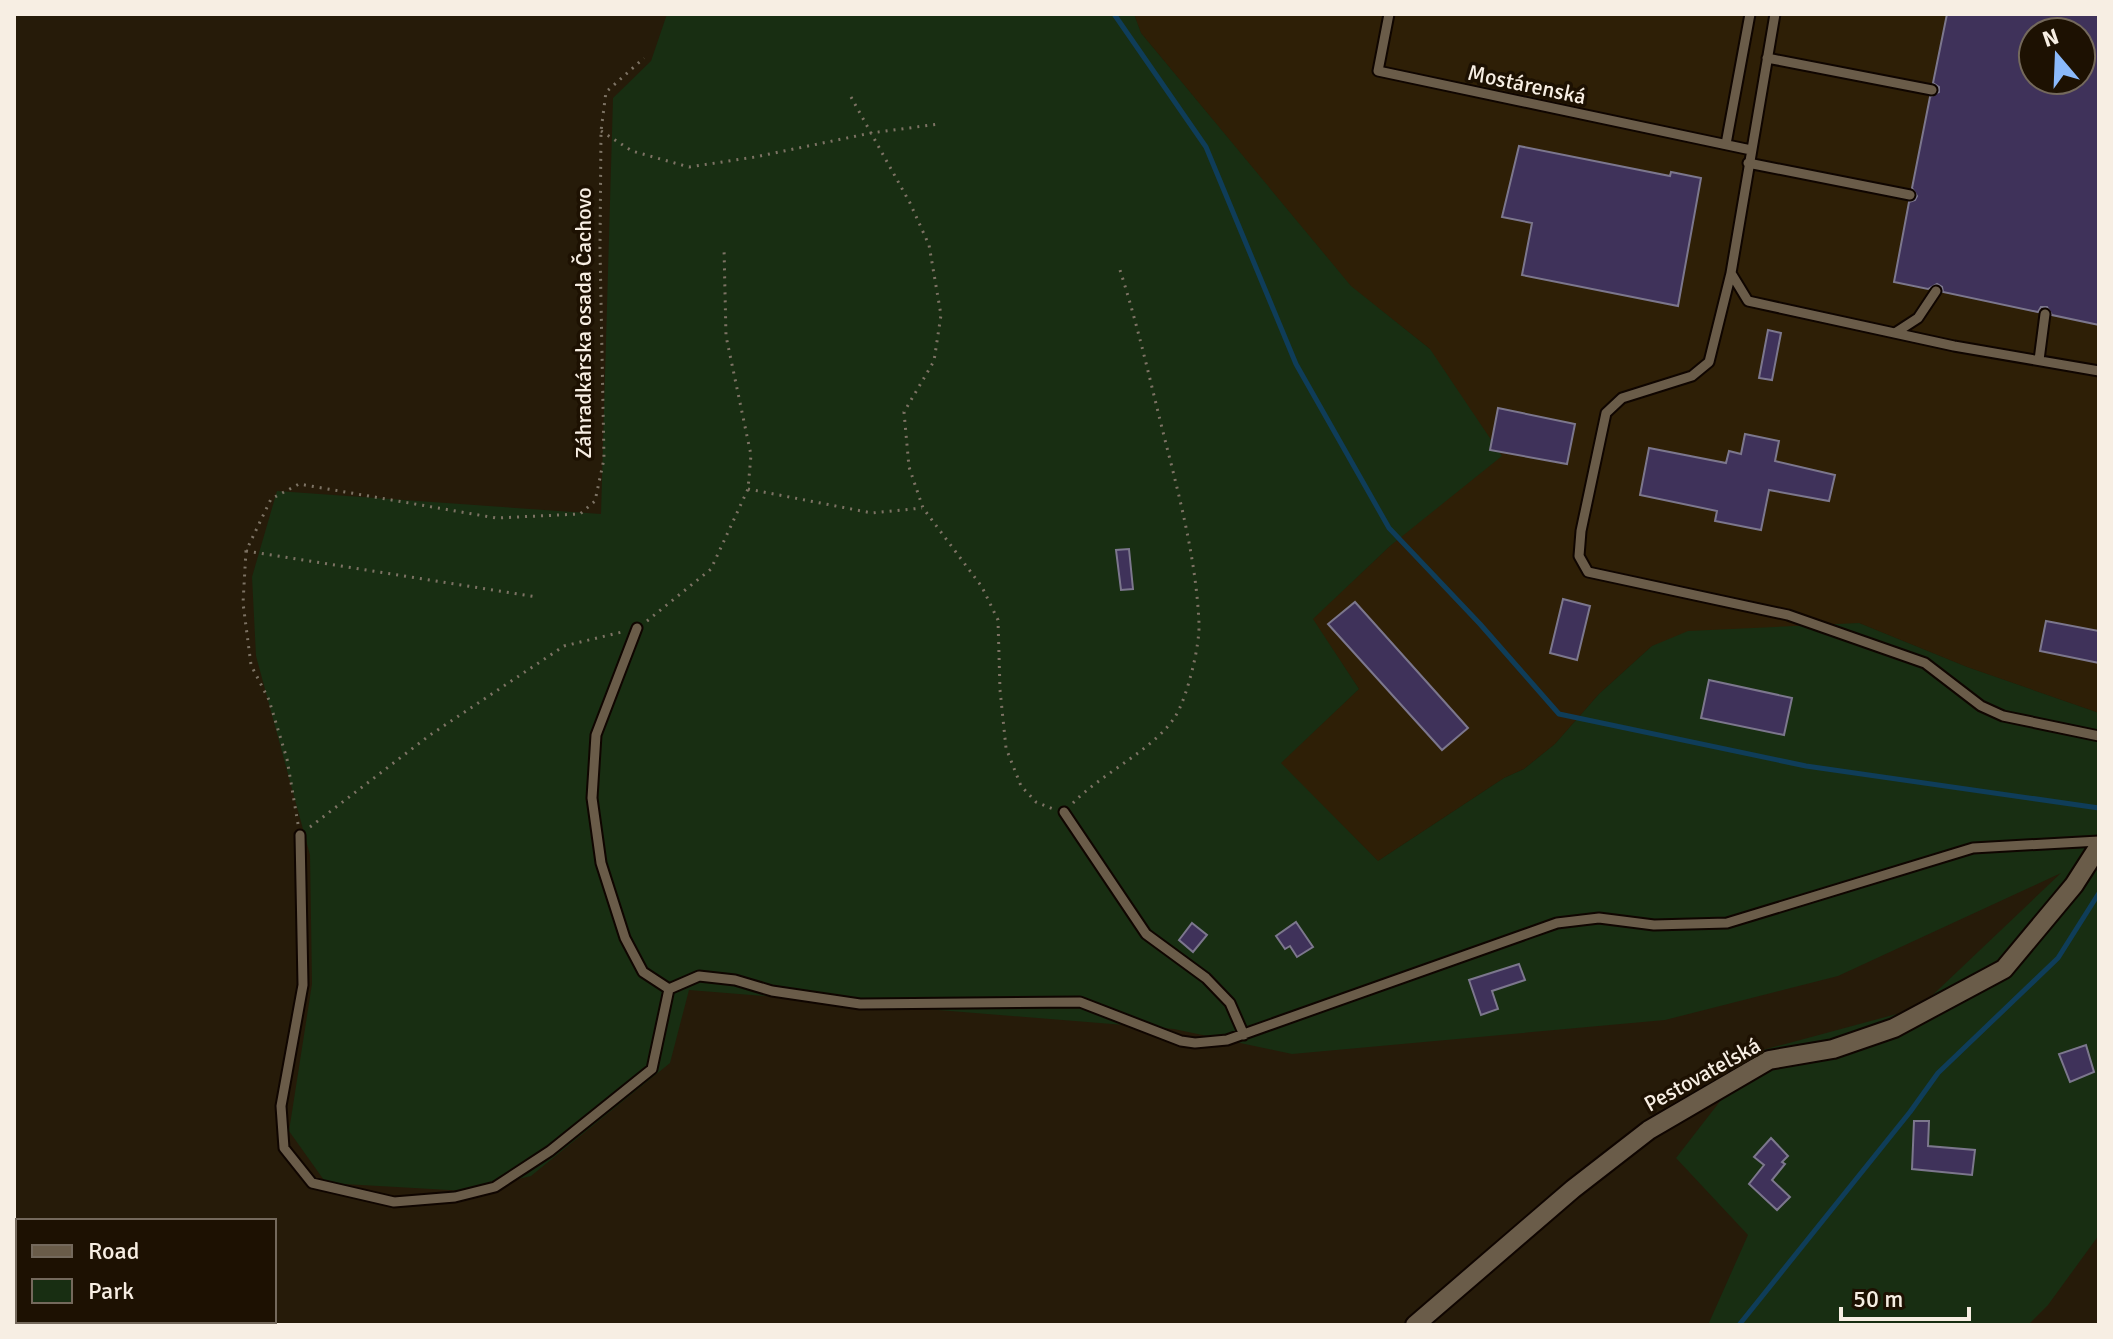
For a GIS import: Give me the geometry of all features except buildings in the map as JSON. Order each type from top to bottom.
[{"type":"street","name":"Pestovateľská","points":[[1415,1325],[1573,1189],[1649,1130],[1769,1060],[1833,1049],[1894,1028],[2004,969],[2074,885],[2099,844]]},
{"type":"lane","name":"Mostárenská","points":[[1389,14],[1378,71],[1726,144]]},
{"type":"lane","points":[[1750,14],[1726,144],[1751,150]]},
{"type":"lane","points":[[1775,14],[1731,273],[1709,362],[1692,376],[1622,398],[1606,413],[1581,531],[1579,556],[1588,572],[1788,615],[1925,663],[1981,706],[2003,716],[2099,736]]},
{"type":"lane","points":[[1767,58],[1932,90]]},
{"type":"lane","points":[[1748,163],[1910,195]]},
{"type":"lane","points":[[1731,273],[1748,301],[1895,333],[2099,371]]},
{"type":"lane","points":[[1895,333],[1918,318],[1936,291]]},
{"type":"lane","points":[[2039,360],[2045,314]]},
{"type":"lane","points":[[637,628],[596,735],[592,798],[601,863],[625,938],[643,972],[669,989]]},
{"type":"lane","points":[[1064,812],[1146,934],[1206,978],[1230,1003],[1244,1035]]},
{"type":"lane","points":[[300,835],[303,985],[281,1106],[284,1148],[312,1183],[394,1202],[455,1197],[495,1187],[550,1151],[652,1069],[669,989]]},
{"type":"lane","points":[[669,989],[699,976],[860,1004],[1080,1002],[1181,1041],[1195,1043],[1244,1035],[1278,1020],[1557,923],[1599,918],[1654,925],[1727,923],[1973,848],[2099,844]]},
{"type":"path","name":"Záhradkárska osada Čachovo","points":[[300,835],[287,759],[269,700],[251,665],[243,603],[246,551],[271,499],[299,484],[496,518],[580,514],[595,501],[604,459],[601,131],[606,92],[644,58]]},
{"type":"path","points":[[851,97],[910,203],[929,245],[941,315],[934,361],[904,412],[909,467],[923,508],[982,587],[998,620],[1000,690],[1006,748],[1013,771],[1021,786],[1036,802],[1064,812],[1087,788],[1155,737],[1174,718],[1187,691],[1200,627],[1190,538],[1140,330],[1119,267]]},
{"type":"path","points":[[601,131],[632,151],[689,167],[871,133],[939,124]]},
{"type":"path","points":[[300,835],[430,735],[564,646],[637,628],[711,569],[748,489],[751,455],[726,336],[724,248]]},
{"type":"path","points":[[748,489],[872,513],[923,508]]},
{"type":"path","points":[[246,551],[537,597]]},
{"type":"shaded area","points":[[1134,14],[2099,14],[2099,713],[1967,667],[1859,623],[1652,646],[1599,694],[1555,744],[1524,769],[1504,778],[1378,861],[1280,763],[1359,689],[1312,619],[1390,546],[1430,349],[1351,287],[1141,33]]},
{"type":"green space","points":[[667,14],[1134,14],[1141,33],[1351,286],[1430,349],[1502,456],[1390,546],[1313,619],[1359,689],[1281,763],[1378,861],[1504,778],[1524,769],[1555,744],[1599,694],[1652,646],[1688,631],[1859,623],[1967,667],[2099,713],[2099,1235],[2048,1305],[2028,1325],[1708,1325],[1748,1235],[1676,1158],[1759,1051],[1919,1008],[2061,873],[1838,976],[1665,1020],[1292,1054],[1174,1029],[689,990],[670,1063],[531,1176],[467,1191],[326,1183],[289,1131],[312,984],[310,855],[256,656],[252,577],[277,491],[601,514],[613,98],[651,61]]},
{"type":"waterway","points":[[1114,14],[1206,147],[1296,364],[1389,528],[1480,624],[1559,714],[1806,766],[2099,808]]},
{"type":"waterway","points":[[1739,1325],[1938,1073],[2058,958],[2099,893]]}]
